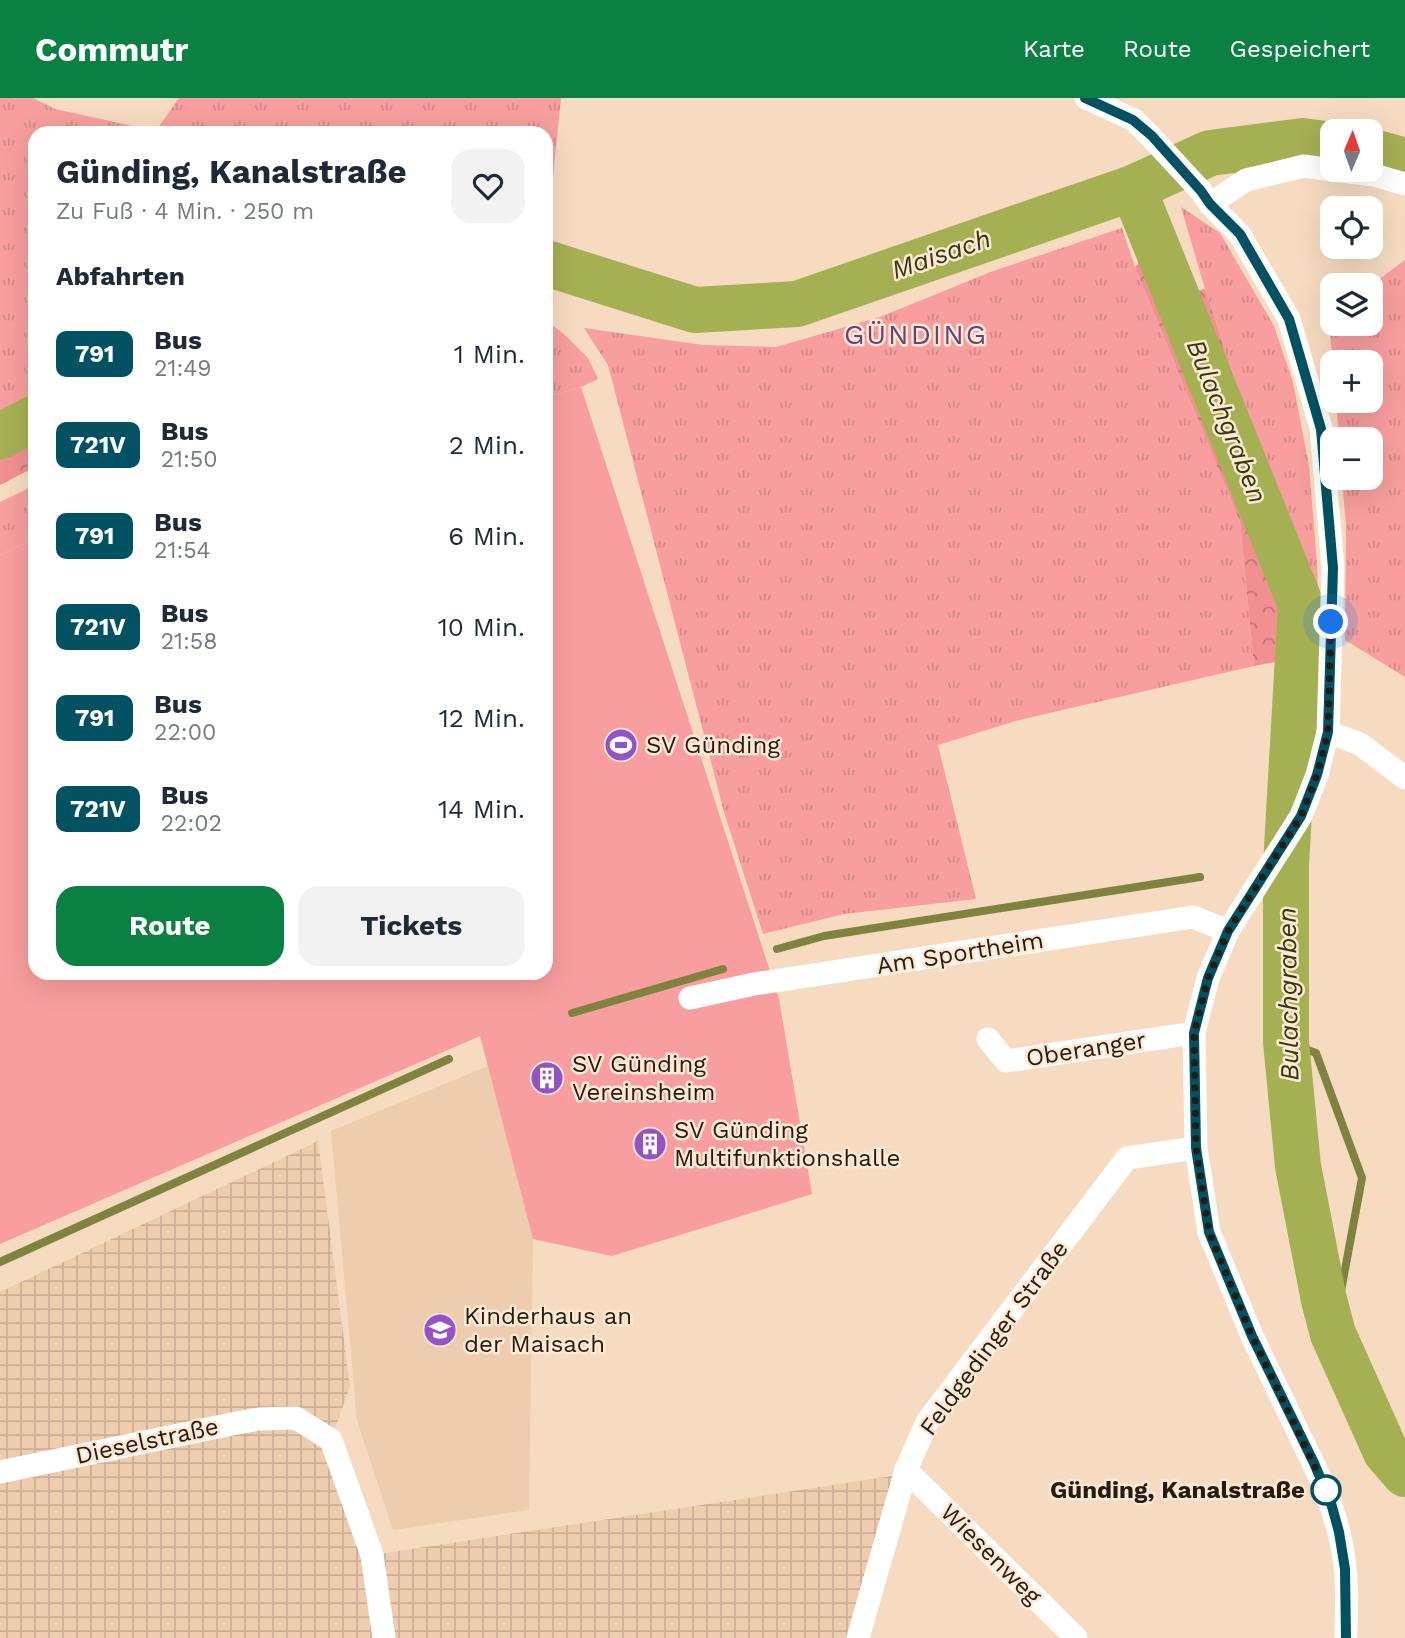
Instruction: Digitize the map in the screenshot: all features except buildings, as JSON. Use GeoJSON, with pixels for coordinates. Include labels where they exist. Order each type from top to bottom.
{"type":"FeatureCollection","features":[{"type":"Feature","properties":{"kind":"street"},"geometry":{"type":"LineString","coordinates":[[1086,98],[1133,120],[1152,136],[1240,234],[1289,319],[1321,429],[1333,568],[1328,732],[1317,775],[1301,816],[1228,931],[1208,978],[1194,1033],[1196,1148],[1209,1232],[1252,1336],[1331,1503],[1345,1569],[1346,1638]]}},
{"type":"Feature","properties":{"kind":"street"},"geometry":{"type":"LineString","coordinates":[[1206,197],[1246,180],[1304,166],[1320,168]]}},
{"type":"Feature","properties":{"kind":"street"},"geometry":{"type":"LineString","coordinates":[[1383,177],[1405,184]]}},
{"type":"Feature","properties":{"kind":"street"},"geometry":{"type":"LineString","coordinates":[[1328,732],[1360,744],[1405,778]]}},
{"type":"Feature","properties":{"kind":"street","name":"Am Sportheim"},"geometry":{"type":"LineString","coordinates":[[690,998],[754,984],[1193,917],[1228,931]]}},
{"type":"Feature","properties":{"kind":"street","name":"Oberanger"},"geometry":{"type":"LineString","coordinates":[[988,1039],[1006,1061],[1194,1033]]}},
{"type":"Feature","properties":{"kind":"street","name":"Feldgedinger Straße"},"geometry":{"type":"LineString","coordinates":[[858,1638],[906,1470],[927,1422],[1127,1158],[1196,1148]]}},
{"type":"Feature","properties":{"kind":"street","name":"Dieselstraße"},"geometry":{"type":"LineString","coordinates":[[0,1472],[232,1423],[296,1418],[331,1440],[372,1555],[384,1638]]}},
{"type":"Feature","properties":{"kind":"street","name":"Wiesenweg"},"geometry":{"type":"LineString","coordinates":[[906,1470],[1076,1638]]}},
{"type":"Feature","properties":{"kind":"shaded area","name":"Kinderhaus an der Maisach"},"geometry":{"type":"Polygon","coordinates":[[[488,1066],[533,1239],[529,1510],[393,1530],[357,1421],[331,1131],[488,1066]]]}},
{"type":"Feature","properties":{"kind":"shaded area"},"geometry":{"type":"Polygon","coordinates":[[[318,1141],[350,1386],[331,1440],[372,1555],[905,1474],[852,1638],[0,1638],[0,1292],[318,1141]]]}},
{"type":"Feature","properties":{"kind":"green space"},"geometry":{"type":"Polygon","coordinates":[[[0,98],[33,98],[55,109],[133,126],[28,126],[28,405],[0,420],[0,98]]]}},
{"type":"Feature","properties":{"kind":"green space"},"geometry":{"type":"Polygon","coordinates":[[[179,98],[561,98],[553,176],[553,126],[159,126],[179,98]]]}},
{"type":"Feature","properties":{"kind":"green space"},"geometry":{"type":"Polygon","coordinates":[[[1181,207],[1220,233],[1274,326],[1293,382],[1309,466],[1317,563],[1320,651],[1306,656],[1306,584],[1262,462],[1181,207]]]}},
{"type":"Feature","properties":{"kind":"green space"},"geometry":{"type":"Polygon","coordinates":[[[1122,228],[1135,267],[1240,522],[1254,666],[1019,720],[938,745],[976,899],[844,914],[763,934],[724,812],[608,365],[584,328],[703,345],[776,347],[880,317],[993,271],[1122,228]]]}},
{"type":"Feature","properties":{"kind":"green space"},"geometry":{"type":"Polygon","coordinates":[[[1149,252],[1189,293],[1205,289],[1262,462],[1306,584],[1306,656],[1254,666],[1240,522],[1135,267],[1149,252]]]}},
{"type":"Feature","properties":{"kind":"green space"},"geometry":{"type":"Polygon","coordinates":[[[1405,260],[1405,677],[1345,640],[1346,526],[1343,490],[1383,490],[1383,427],[1338,427],[1337,413],[1383,413],[1383,350],[1332,350],[1330,336],[1383,336],[1383,276],[1405,260]]]}},
{"type":"Feature","properties":{"kind":"green space"},"geometry":{"type":"Polygon","coordinates":[[[553,326],[588,358],[598,379],[553,395],[553,326]]]}},
{"type":"Feature","properties":{"kind":"green space","name":"SV Günding"},"geometry":{"type":"Polygon","coordinates":[[[581,387],[779,999],[812,1194],[612,1256],[533,1239],[480,1036],[0,1244],[0,555],[28,541],[28,980],[553,980],[553,395],[581,387]]]}},
{"type":"Feature","properties":{"kind":"green space"},"geometry":{"type":"Polygon","coordinates":[[[28,441],[28,471],[0,485],[0,456],[28,441]]]}},
{"type":"Feature","properties":{"kind":"green space"},"geometry":{"type":"Polygon","coordinates":[[[28,488],[28,541],[0,555],[0,502],[28,488]]]}},
{"type":"Feature","properties":{"kind":"waterway","name":"Maisach"},"geometry":{"type":"LineString","coordinates":[[553,265],[695,310],[797,304],[1133,188],[1210,153],[1303,141],[1320,143]]}},
{"type":"Feature","properties":{"kind":"waterway","name":"Maisach"},"geometry":{"type":"LineString","coordinates":[[1383,155],[1405,161]]}},
{"type":"Feature","properties":{"kind":"waterway","name":"Bulachgraben"},"geometry":{"type":"LineString","coordinates":[[1133,188],[1301,605],[1286,865],[1286,1042],[1298,1166],[1333,1334],[1386,1452],[1405,1474]]}},
{"type":"Feature","properties":{"kind":"waterway","name":"Maisach"},"geometry":{"type":"LineString","coordinates":[[0,436],[28,422]]}},
{"type":"Feature","properties":{"kind":"waterway"},"geometry":{"type":"LineString","coordinates":[[777,949],[824,936],[1200,877]]}},
{"type":"Feature","properties":{"kind":"waterway"},"geometry":{"type":"LineString","coordinates":[[572,1013],[723,969]]}},
{"type":"Feature","properties":{"kind":"waterway"},"geometry":{"type":"LineString","coordinates":[[1286,1042],[1316,1053],[1362,1178],[1333,1334]]}},
{"type":"Feature","properties":{"kind":"waterway"},"geometry":{"type":"LineString","coordinates":[[0,1262],[449,1059]]}},
{"type":"Feature","properties":{"kind":"bus line","name":"791"},"geometry":{"type":"LineString","coordinates":[[1085,98],[1133,120],[1152,136],[1210,204],[1240,234],[1289,319],[1321,429],[1333,568],[1328,732],[1317,775],[1301,816],[1228,931],[1208,978],[1194,1033],[1196,1148],[1209,1232],[1252,1336],[1331,1503],[1345,1569],[1346,1638]]}},
{"type":"Feature","properties":{"kind":"place","name":"SV Günding"},"geometry":{"type":"Point","coordinates":[621,745]}},
{"type":"Feature","properties":{"kind":"place","name":"SV Günding Vereinsheim"},"geometry":{"type":"Point","coordinates":[547,1078]}},
{"type":"Feature","properties":{"kind":"place","name":"SV Günding Multifunktionshalle"},"geometry":{"type":"Point","coordinates":[650,1144]}},
{"type":"Feature","properties":{"kind":"place","name":"Kinderhaus an der Maisach"},"geometry":{"type":"Point","coordinates":[440,1330]}},
{"type":"Feature","properties":{"kind":"place","name":"Günding, Kanalstraße"},"geometry":{"type":"Point","coordinates":[1326,1490]}},
{"type":"Feature","properties":{"kind":"district","name":"GÜNDING"},"geometry":{"type":"Point","coordinates":[916,334]}},
{"type":"Feature","properties":{"kind":"route"},"geometry":{"type":"LineString","coordinates":[[1326,1490],[1252,1336],[1209,1232],[1196,1148],[1194,1033],[1208,978],[1228,931],[1301,816],[1317,775],[1328,732],[1331,622]]}}]}
